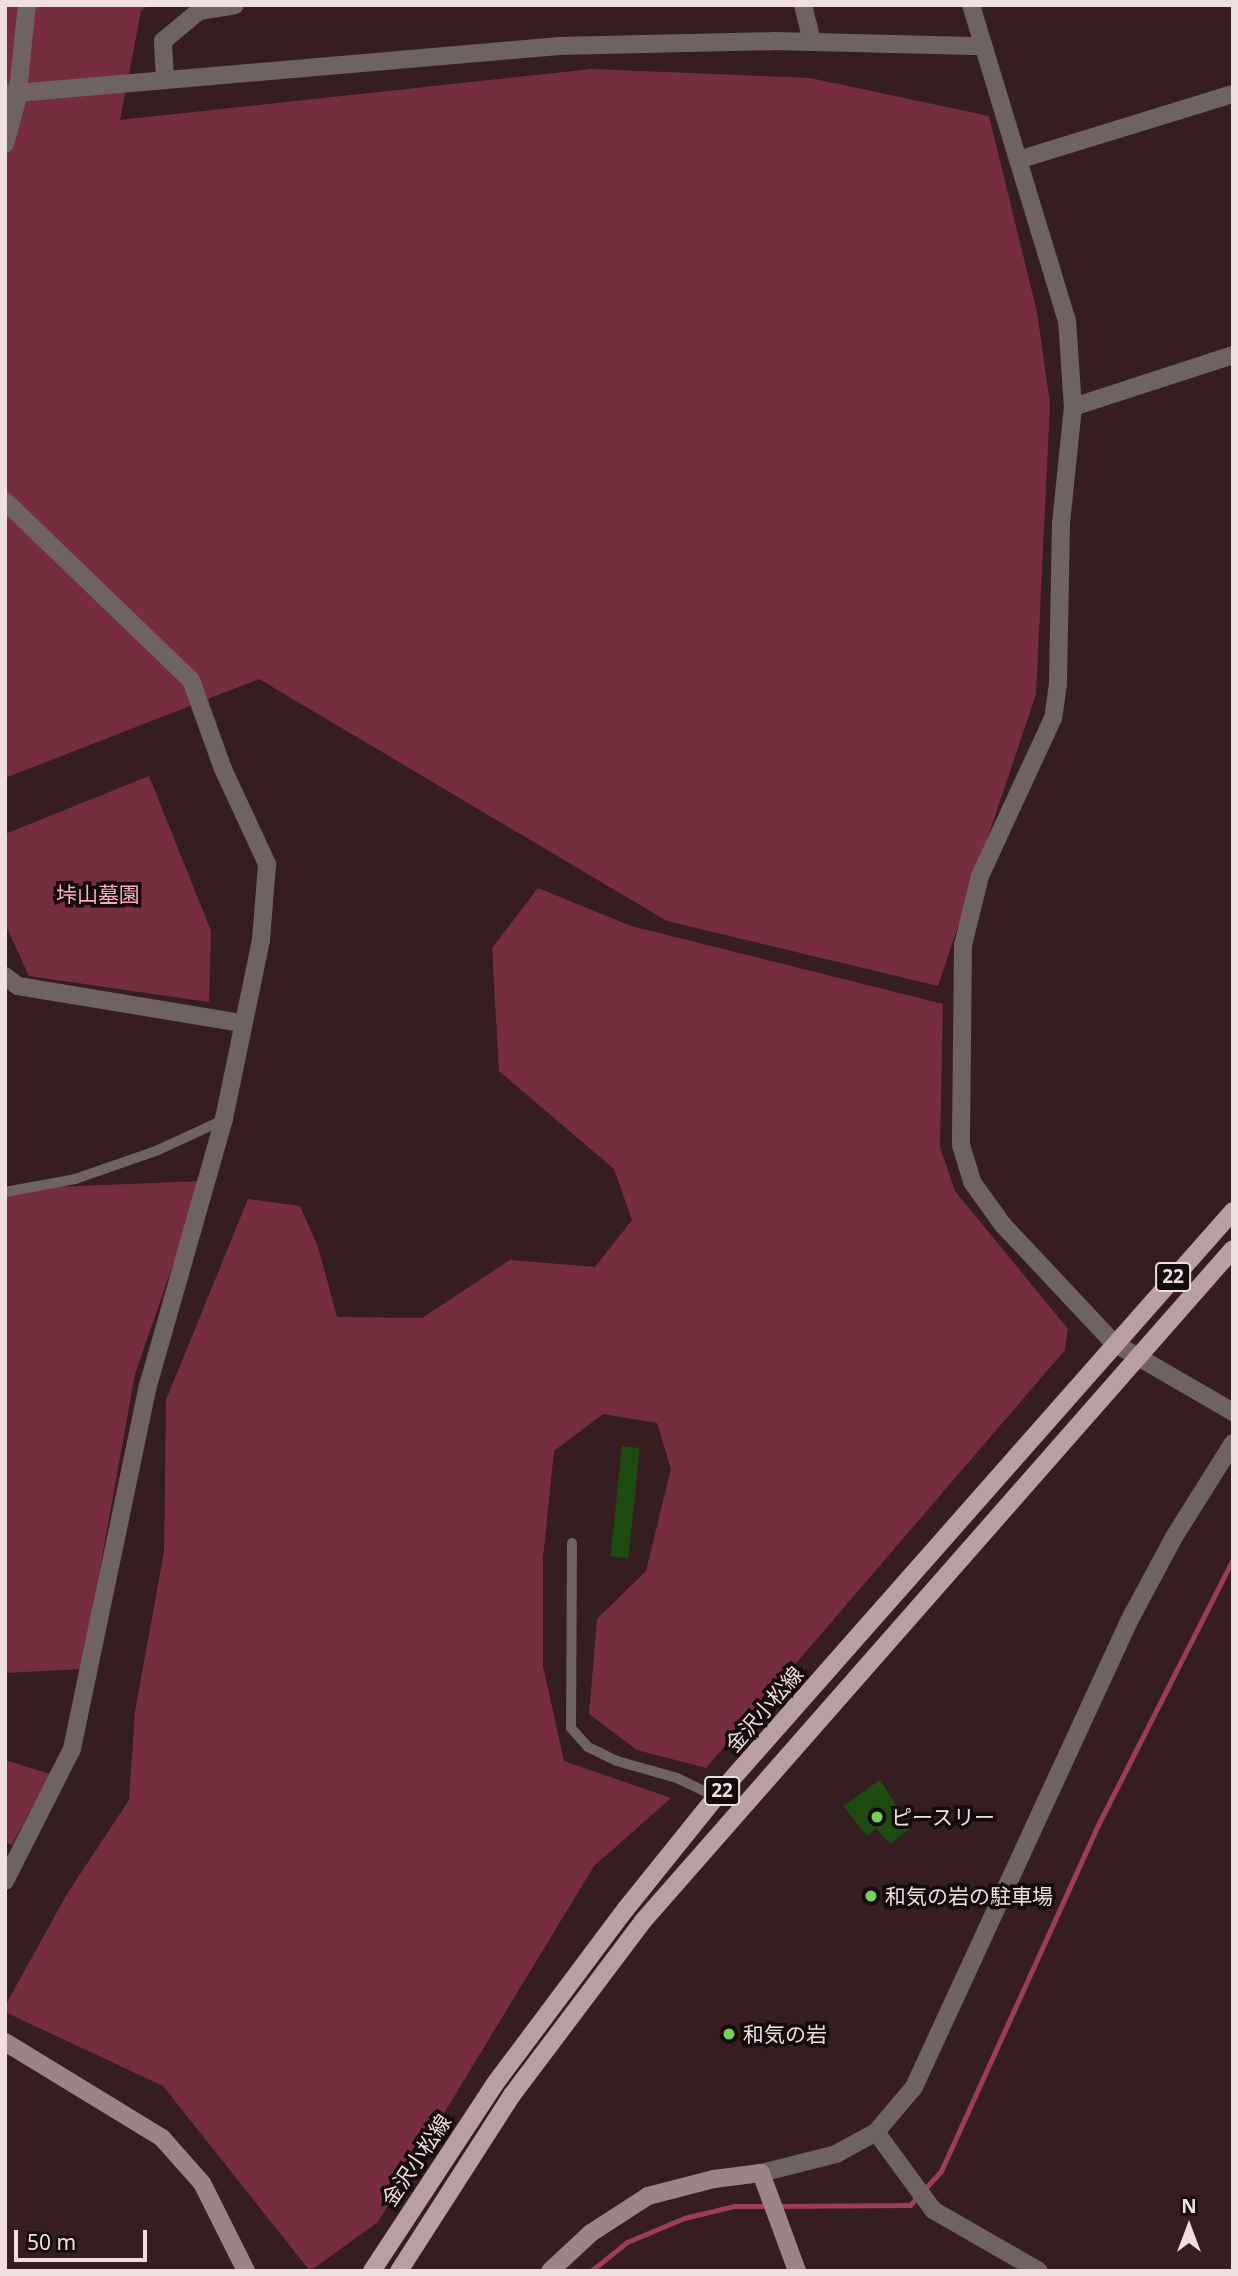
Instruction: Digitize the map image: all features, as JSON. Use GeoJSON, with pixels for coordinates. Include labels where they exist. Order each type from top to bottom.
{"type":"FeatureCollection","features":[{"type":"Feature","properties":{"kind":"main road","name":"金沢小松線"},"geometry":{"type":"LineString","coordinates":[[372,2271],[494,2085],[716,1797],[1233,1211]]}},
{"type":"Feature","properties":{"kind":"main road","name":"金沢小松線"},"geometry":{"type":"LineString","coordinates":[[399,2271],[512,2095],[643,1921],[1233,1249]]}},
{"type":"Feature","properties":{"kind":"main road"},"geometry":{"type":"LineString","coordinates":[[5,2042],[162,2138],[202,2183],[246,2271]]}},
{"type":"Feature","properties":{"kind":"main road"},"geometry":{"type":"LineString","coordinates":[[550,2271],[591,2233],[648,2196],[714,2179],[763,2180],[797,2271]]}},
{"type":"Feature","properties":{"kind":"street"},"geometry":{"type":"LineString","coordinates":[[5,144],[27,5]]}},
{"type":"Feature","properties":{"kind":"street"},"geometry":{"type":"LineString","coordinates":[[165,80],[163,41],[200,11],[235,5]]}},
{"type":"Feature","properties":{"kind":"street"},"geometry":{"type":"LineString","coordinates":[[803,5],[811,42]]}},
{"type":"Feature","properties":{"kind":"street"},"geometry":{"type":"LineString","coordinates":[[971,5],[1067,320],[1073,407],[1061,524],[1053,718],[980,876],[963,945],[961,1145],[972,1182],[1003,1225],[1114,1343],[1137,1359],[1233,1412]]}},
{"type":"Feature","properties":{"kind":"street"},"geometry":{"type":"LineString","coordinates":[[11,94],[547,47],[811,42],[983,46]]}},
{"type":"Feature","properties":{"kind":"street"},"geometry":{"type":"LineString","coordinates":[[1018,160],[1233,94]]}},
{"type":"Feature","properties":{"kind":"street"},"geometry":{"type":"LineString","coordinates":[[1073,407],[1233,355]]}},
{"type":"Feature","properties":{"kind":"street"},"geometry":{"type":"LineString","coordinates":[[5,501],[191,680],[223,769],[267,864],[261,940],[224,1119],[148,1385],[72,1749],[5,1881]]}},
{"type":"Feature","properties":{"kind":"street"},"geometry":{"type":"LineString","coordinates":[[5,976],[18,986],[242,1023]]}},
{"type":"Feature","properties":{"kind":"street"},"geometry":{"type":"LineString","coordinates":[[763,2180],[836,2154],[876,2132],[898,2109],[928,2064],[1129,1621],[1233,1443]]}},
{"type":"Feature","properties":{"kind":"street"},"geometry":{"type":"LineString","coordinates":[[876,2132],[933,2210],[1040,2271]]}},
{"type":"Feature","properties":{"kind":"lane"},"geometry":{"type":"LineString","coordinates":[[5,1192],[75,1179],[156,1151],[224,1119]]}},
{"type":"Feature","properties":{"kind":"lane"},"geometry":{"type":"LineString","coordinates":[[572,1543],[571,1728],[588,1747],[617,1761],[677,1778],[716,1797]]}},
{"type":"Feature","properties":{"kind":"green space"},"geometry":{"type":"Polygon","coordinates":[[[5,5],[148,5],[141,11],[120,120],[592,69],[810,78],[989,116],[1037,312],[1050,404],[1036,694],[938,986],[667,921],[259,679],[5,778],[5,5]]]}},
{"type":"Feature","properties":{"kind":"green space","name":"垰山墓園"},"geometry":{"type":"Polygon","coordinates":[[[149,776],[211,931],[209,1002],[29,976],[5,924],[5,834],[149,776]]]}},
{"type":"Feature","properties":{"kind":"green space"},"geometry":{"type":"Polygon","coordinates":[[[538,888],[631,926],[943,1004],[940,1147],[955,1191],[1068,1329],[1065,1350],[706,1768],[637,1750],[589,1714],[597,1619],[646,1571],[671,1469],[657,1423],[603,1414],[554,1451],[543,1558],[543,1666],[564,1761],[671,1798],[594,1866],[378,2222],[310,2271],[163,2086],[5,2012],[5,2006],[67,1894],[129,1800],[135,1711],[164,1552],[166,1400],[248,1199],[300,1206],[318,1247],[337,1317],[422,1318],[510,1260],[595,1267],[632,1220],[614,1169],[499,1071],[492,948],[538,888]]]}},
{"type":"Feature","properties":{"kind":"green space"},"geometry":{"type":"Polygon","coordinates":[[[202,1181],[135,1374],[82,1669],[5,1673],[5,1189],[202,1181]]]}},
{"type":"Feature","properties":{"kind":"green space"},"geometry":{"type":"Polygon","coordinates":[[[5,1760],[50,1774],[12,1845],[5,1842],[5,1760]]]}},
{"type":"Feature","properties":{"kind":"building"},"geometry":{"type":"Polygon","coordinates":[[[622,1446],[640,1448],[628,1558],[610,1556],[622,1446]]]}},
{"type":"Feature","properties":{"kind":"building","name":"ピースリー"},"geometry":{"type":"Polygon","coordinates":[[[880,1780],[911,1828],[890,1844],[876,1829],[867,1836],[843,1806],[880,1780]]]}},
{"type":"Feature","properties":{"kind":"waterway"},"geometry":{"type":"LineString","coordinates":[[777,2206],[910,2205],[941,2171],[1099,1823],[1233,1559]]}},
{"type":"Feature","properties":{"kind":"waterway"},"geometry":{"type":"LineString","coordinates":[[591,2271],[627,2242],[684,2218],[734,2206],[768,2206]]}},
{"type":"Feature","properties":{"kind":"place","name":"ピースリー"},"geometry":{"type":"Point","coordinates":[877,1817]}},
{"type":"Feature","properties":{"kind":"place","name":"和気の岩の駐車場"},"geometry":{"type":"Point","coordinates":[871,1896]}},
{"type":"Feature","properties":{"kind":"place","name":"和気の岩"},"geometry":{"type":"Point","coordinates":[729,2034]}}]}
